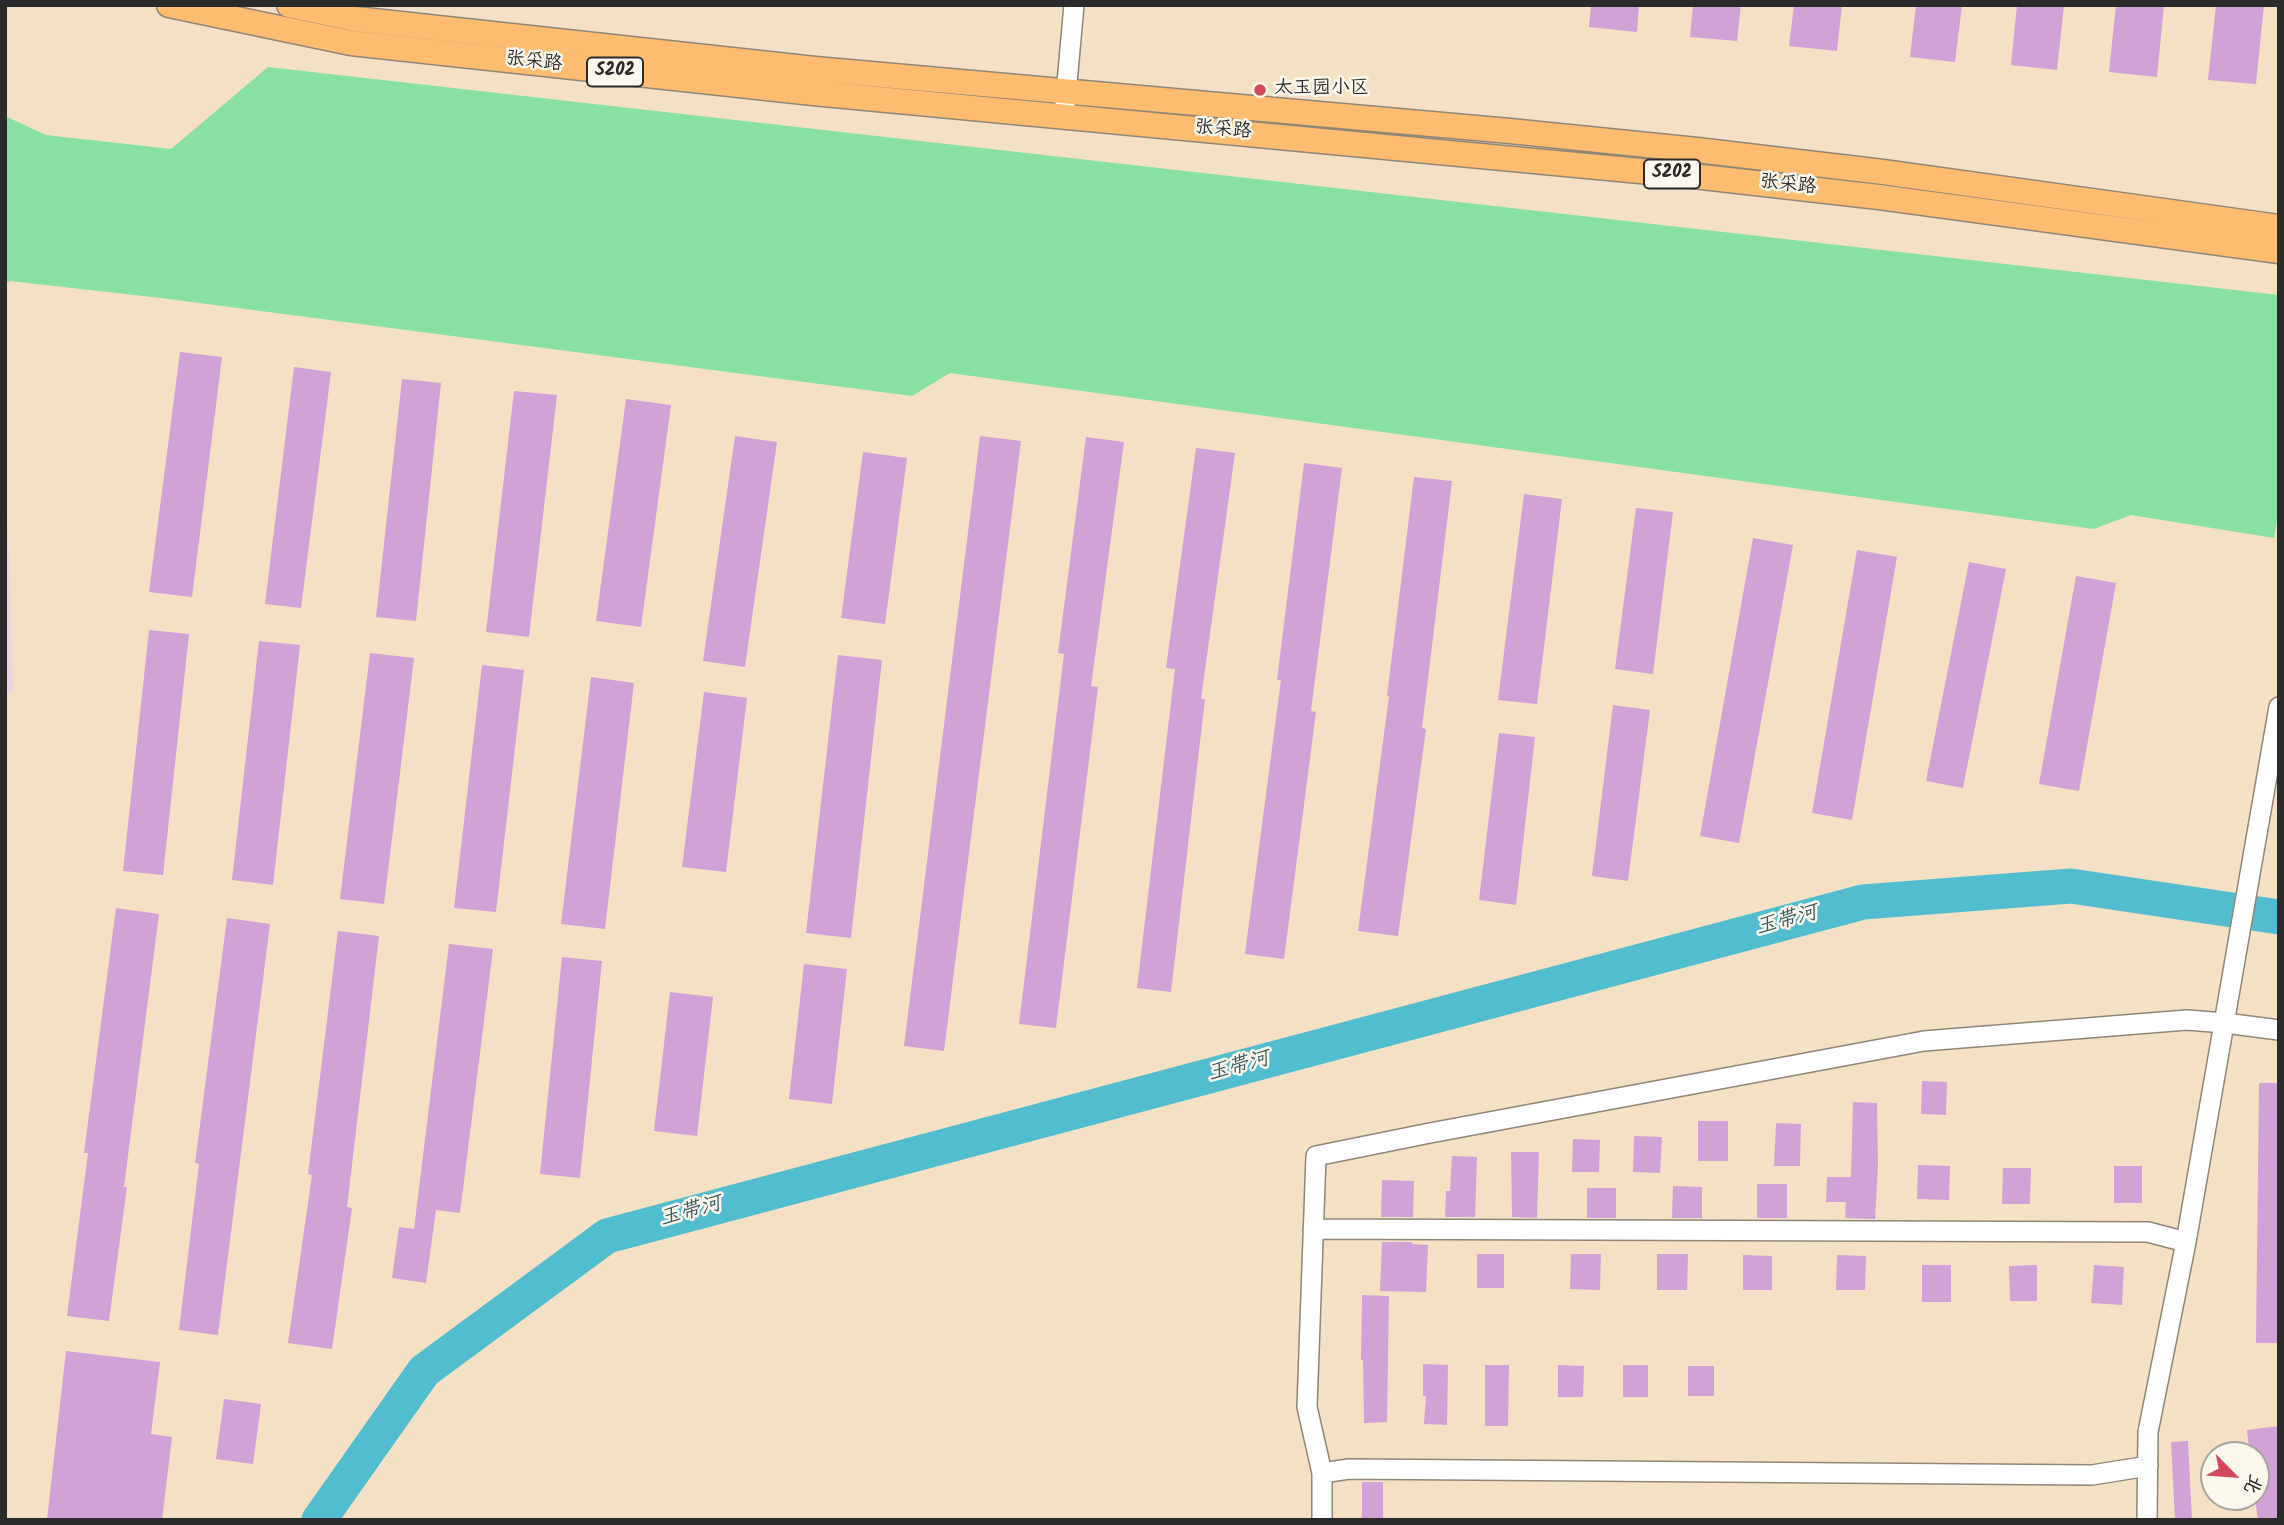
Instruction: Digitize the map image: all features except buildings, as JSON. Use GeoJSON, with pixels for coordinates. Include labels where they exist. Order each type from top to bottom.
{"type":"FeatureCollection","features":[{"type":"Feature","properties":{"kind":"main road","name":"张采路"},"geometry":{"type":"LineString","coordinates":[[169,5],[351,43],[813,93],[1065,104],[1510,131],[1883,172],[2279,227]]}},
{"type":"Feature","properties":{"kind":"main road","name":"张采路"},"geometry":{"type":"LineString","coordinates":[[289,5],[355,19],[815,69],[1065,104],[1879,197],[2279,251]]}},
{"type":"Feature","properties":{"kind":"street"},"geometry":{"type":"LineString","coordinates":[[1065,104],[1074,5]]}},
{"type":"Feature","properties":{"kind":"street"},"geometry":{"type":"LineString","coordinates":[[2147,1520],[2148,1432],[2186,1242],[2279,707]]}},
{"type":"Feature","properties":{"kind":"street"},"geometry":{"type":"LineString","coordinates":[[1322,1520],[1322,1473],[1307,1407],[1316,1156],[1924,1041],[2187,1020],[2279,1030]]}},
{"type":"Feature","properties":{"kind":"street"},"geometry":{"type":"LineString","coordinates":[[1313,1229],[2148,1232],[2186,1242]]}},
{"type":"Feature","properties":{"kind":"street"},"geometry":{"type":"LineString","coordinates":[[1322,1473],[1349,1469],[2092,1475],[2148,1466]]}},
{"type":"Feature","properties":{"kind":"shaded area"},"geometry":{"type":"Polygon","coordinates":[[[5,433],[13,692],[5,692],[5,433]]]}},
{"type":"Feature","properties":{"kind":"green space"},"geometry":{"type":"Polygon","coordinates":[[[268,67],[2279,295],[2279,510],[2274,538],[2131,515],[2094,529],[950,373],[912,396],[161,298],[10,281],[5,284],[5,116],[46,135],[171,149],[268,67]]]}},
{"type":"Feature","properties":{"kind":"waterway","name":"玉带河"},"geometry":{"type":"LineString","coordinates":[[319,1520],[424,1371],[607,1236],[1863,902],[2071,886],[2279,917]]}},
{"type":"Feature","properties":{"kind":"place","name":"太玉园小区"},"geometry":{"type":"Point","coordinates":[1260,90]}}]}
